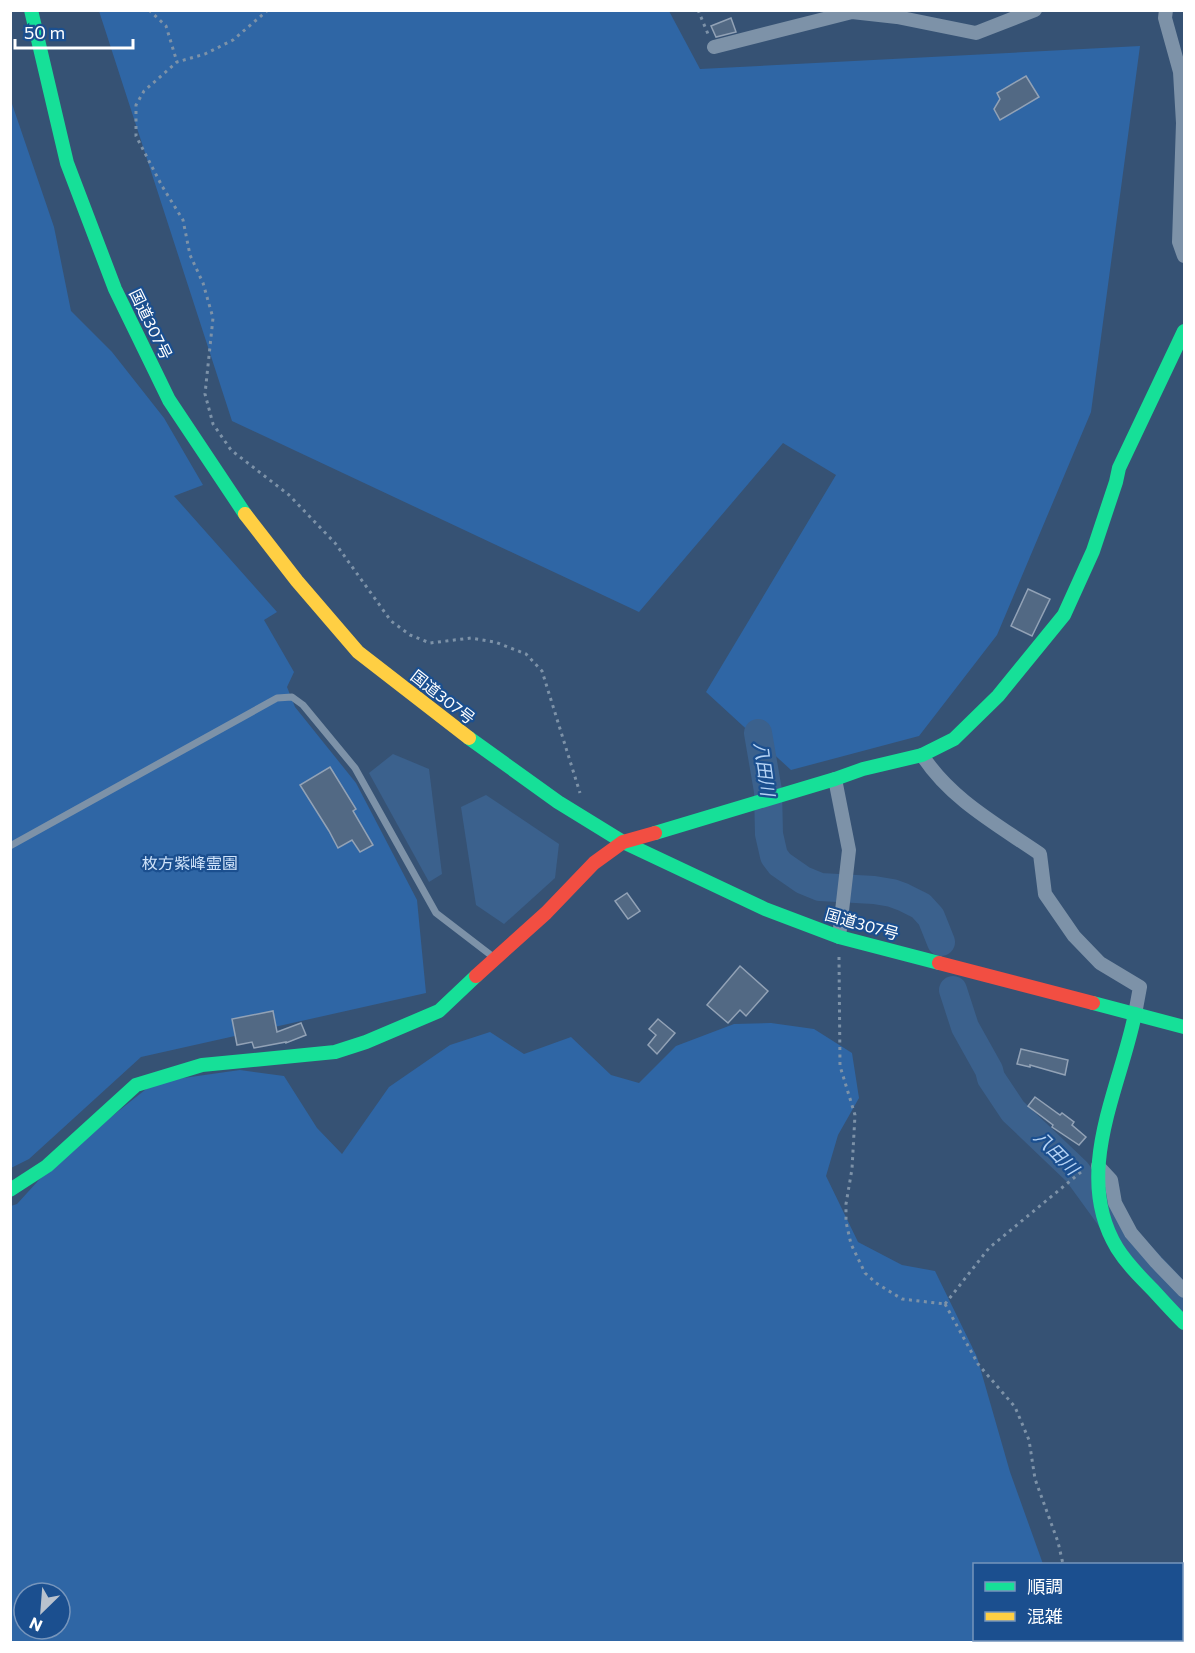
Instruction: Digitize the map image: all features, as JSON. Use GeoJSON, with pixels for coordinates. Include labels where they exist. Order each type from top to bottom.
{"type":"FeatureCollection","features":[{"type":"Feature","properties":{"kind":"main road","name":"国道307号"},"geometry":{"type":"LineString","coordinates":[[31,10],[67,163],[115,289],[169,400],[235,500],[297,581],[358,652],[446,721],[558,802],[623,842],[765,909],[839,937],[1185,1027]]}},
{"type":"Feature","properties":{"kind":"main road"},"geometry":{"type":"LineString","coordinates":[[10,1190],[47,1166],[136,1085],[202,1065],[335,1052],[366,1042],[439,1011],[494,957],[546,913],[594,863],[623,842],[863,769],[922,755],[954,739],[998,696],[1064,615],[1093,551],[1119,468],[1185,331]]}},
{"type":"Feature","properties":{"kind":"main road"},"geometry":{"type":"LineString","coordinates":[[1135,1014],[1131,1038],[1103,1132],[1098,1166],[1098,1192],[1104,1221],[1116,1247],[1133,1269],[1185,1323]]}},
{"type":"Feature","properties":{"kind":"street"},"geometry":{"type":"LineString","coordinates":[[714,47],[852,12],[897,17],[976,33],[1035,10]]}},
{"type":"Feature","properties":{"kind":"street"},"geometry":{"type":"LineString","coordinates":[[1166,10],[1165,18],[1180,72],[1183,123],[1179,242],[1185,256]]}},
{"type":"Feature","properties":{"kind":"street"},"geometry":{"type":"LineString","coordinates":[[922,755],[932,770],[960,799],[1040,854],[1045,894],[1074,936],[1100,963],[1140,987],[1135,1014]]}},
{"type":"Feature","properties":{"kind":"street"},"geometry":{"type":"LineString","coordinates":[[835,779],[849,850],[839,937]]}},
{"type":"Feature","properties":{"kind":"street"},"geometry":{"type":"LineString","coordinates":[[1098,1166],[1111,1180],[1115,1203],[1131,1233],[1155,1263],[1185,1291]]}},
{"type":"Feature","properties":{"kind":"lane"},"geometry":{"type":"LineString","coordinates":[[10,846],[277,698],[291,697],[303,705],[355,768],[436,913],[494,957]]}},
{"type":"Feature","properties":{"kind":"path"},"geometry":{"type":"LineString","coordinates":[[149,10],[166,26],[177,62]]}},
{"type":"Feature","properties":{"kind":"path"},"geometry":{"type":"LineString","coordinates":[[268,10],[233,40],[205,54],[177,62],[144,91],[136,105],[136,136],[183,220],[190,255],[203,283],[213,318],[206,394],[213,424],[231,450],[289,495],[335,543],[391,621],[410,635],[430,643],[471,638],[495,642],[526,654],[542,671],[588,820]]}},
{"type":"Feature","properties":{"kind":"path"},"geometry":{"type":"LineString","coordinates":[[698,10],[714,47]]}},
{"type":"Feature","properties":{"kind":"path"},"geometry":{"type":"LineString","coordinates":[[839,937],[840,1066],[855,1115],[852,1169],[846,1204],[846,1222],[851,1244],[865,1273],[876,1283],[902,1299],[945,1304]]}},
{"type":"Feature","properties":{"kind":"path"},"geometry":{"type":"LineString","coordinates":[[945,1304],[989,1248],[1083,1171],[1098,1166]]}},
{"type":"Feature","properties":{"kind":"path"},"geometry":{"type":"LineString","coordinates":[[945,1304],[978,1364],[1015,1407],[1029,1440],[1035,1479],[1058,1542],[1063,1563]]}},
{"type":"Feature","properties":{"kind":"green space"},"geometry":{"type":"Polygon","coordinates":[[[99,11],[669,11],[700,69],[1140,46],[1091,412],[997,635],[919,736],[791,770],[706,692],[836,475],[783,443],[639,612],[232,421],[99,11]]]}},
{"type":"Feature","properties":{"kind":"green space","name":"枚方紫峰霊園"},"geometry":{"type":"Polygon","coordinates":[[[10,98],[54,227],[71,311],[112,352],[164,418],[203,485],[174,496],[277,612],[264,620],[294,672],[287,687],[295,707],[356,783],[417,900],[426,993],[141,1057],[29,1159],[11,1168],[10,98]]]}},
{"type":"Feature","properties":{"kind":"green space"},"geometry":{"type":"Polygon","coordinates":[[[771,1023],[814,1029],[852,1053],[859,1098],[838,1135],[826,1176],[858,1242],[902,1265],[935,1271],[977,1357],[1010,1472],[1043,1563],[973,1563],[973,1641],[1053,1642],[11,1642],[11,1206],[17,1204],[58,1159],[155,1082],[240,1070],[284,1076],[317,1128],[342,1154],[389,1087],[450,1045],[490,1032],[524,1054],[571,1037],[611,1075],[639,1083],[676,1046],[734,1024],[771,1023]]]}},
{"type":"Feature","properties":{"kind":"shaded area"},"geometry":{"type":"Polygon","coordinates":[[[393,754],[429,769],[442,874],[429,882],[369,773],[393,754]]]}},
{"type":"Feature","properties":{"kind":"shaded area"},"geometry":{"type":"Polygon","coordinates":[[[486,795],[559,844],[555,878],[504,924],[476,905],[461,807],[486,795]]]}},
{"type":"Feature","properties":{"kind":"building"},"geometry":{"type":"Polygon","coordinates":[[[731,18],[736,32],[716,37],[711,26],[731,18]]]}},
{"type":"Feature","properties":{"kind":"building"},"geometry":{"type":"Polygon","coordinates":[[[1026,76],[1039,97],[1000,120],[994,109],[1000,99],[997,93],[1026,76]]]}},
{"type":"Feature","properties":{"kind":"building"},"geometry":{"type":"Polygon","coordinates":[[[1028,589],[1050,599],[1032,636],[1011,626],[1028,589]]]}},
{"type":"Feature","properties":{"kind":"building"},"geometry":{"type":"Polygon","coordinates":[[[330,767],[356,809],[353,811],[373,845],[360,852],[352,840],[338,848],[300,785],[330,767]]]}},
{"type":"Feature","properties":{"kind":"building"},"geometry":{"type":"Polygon","coordinates":[[[627,893],[640,911],[628,919],[615,901],[627,893]]]}},
{"type":"Feature","properties":{"kind":"building"},"geometry":{"type":"Polygon","coordinates":[[[740,966],[768,991],[746,1016],[740,1010],[728,1023],[707,1005],[740,966]]]}},
{"type":"Feature","properties":{"kind":"building"},"geometry":{"type":"Polygon","coordinates":[[[273,1011],[277,1032],[301,1023],[306,1035],[286,1043],[254,1048],[252,1042],[237,1045],[232,1019],[273,1011]]]}},
{"type":"Feature","properties":{"kind":"building"},"geometry":{"type":"Polygon","coordinates":[[[658,1019],[675,1033],[657,1054],[648,1045],[656,1035],[649,1029],[658,1019]]]}},
{"type":"Feature","properties":{"kind":"building"},"geometry":{"type":"Polygon","coordinates":[[[1021,1049],[1068,1060],[1065,1075],[1030,1065],[1030,1067],[1017,1064],[1021,1049]]]}},
{"type":"Feature","properties":{"kind":"building"},"geometry":{"type":"Polygon","coordinates":[[[1035,1097],[1074,1122],[1072,1125],[1086,1137],[1079,1145],[1052,1127],[1053,1125],[1028,1106],[1035,1097]]]}},
{"type":"Feature","properties":{"kind":"waterway","name":"八田川"},"geometry":{"type":"LineString","coordinates":[[758,733],[768,791],[769,834],[774,856],[780,864],[803,880],[820,887],[874,890],[903,897],[921,906],[931,917],[941,942]]}},
{"type":"Feature","properties":{"kind":"waterway","name":"八田川"},"geometry":{"type":"LineString","coordinates":[[953,990],[965,1027],[989,1070],[991,1078],[1013,1111],[1077,1172],[1127,1241],[1184,1301]]}},
{"type":"Feature","properties":{"kind":"traffic: fast"},"geometry":{"type":"LineString","coordinates":[[31,10],[67,163],[115,289],[169,400],[245,514]]}},
{"type":"Feature","properties":{"kind":"traffic: fast"},"geometry":{"type":"LineString","coordinates":[[655,833],[863,769],[922,755],[954,739],[998,696],[1064,615],[1093,551],[1119,468],[1184,331]]}},
{"type":"Feature","properties":{"kind":"traffic: fast"},"geometry":{"type":"LineString","coordinates":[[469,738],[558,802],[623,842],[765,909],[839,937],[939,963]]}},
{"type":"Feature","properties":{"kind":"traffic: fast"},"geometry":{"type":"LineString","coordinates":[[10,1190],[47,1166],[136,1085],[202,1065],[335,1052],[366,1042],[439,1011],[476,976]]}},
{"type":"Feature","properties":{"kind":"traffic: fast"},"geometry":{"type":"LineString","coordinates":[[1093,1003],[1184,1027]]}},
{"type":"Feature","properties":{"kind":"traffic: fast"},"geometry":{"type":"LineString","coordinates":[[1135,1014],[1104,1131],[1099,1161],[1099,1191],[1104,1220],[1117,1248],[1134,1270],[1184,1323]]}},
{"type":"Feature","properties":{"kind":"traffic: slow"},"geometry":{"type":"LineString","coordinates":[[245,514],[297,581],[358,652],[469,738]]}},
{"type":"Feature","properties":{"kind":"traffic: jam"},"geometry":{"type":"LineString","coordinates":[[476,976],[546,913],[594,863],[623,842],[655,833]]}},
{"type":"Feature","properties":{"kind":"traffic: jam"},"geometry":{"type":"LineString","coordinates":[[939,963],[1093,1003]]}}]}
